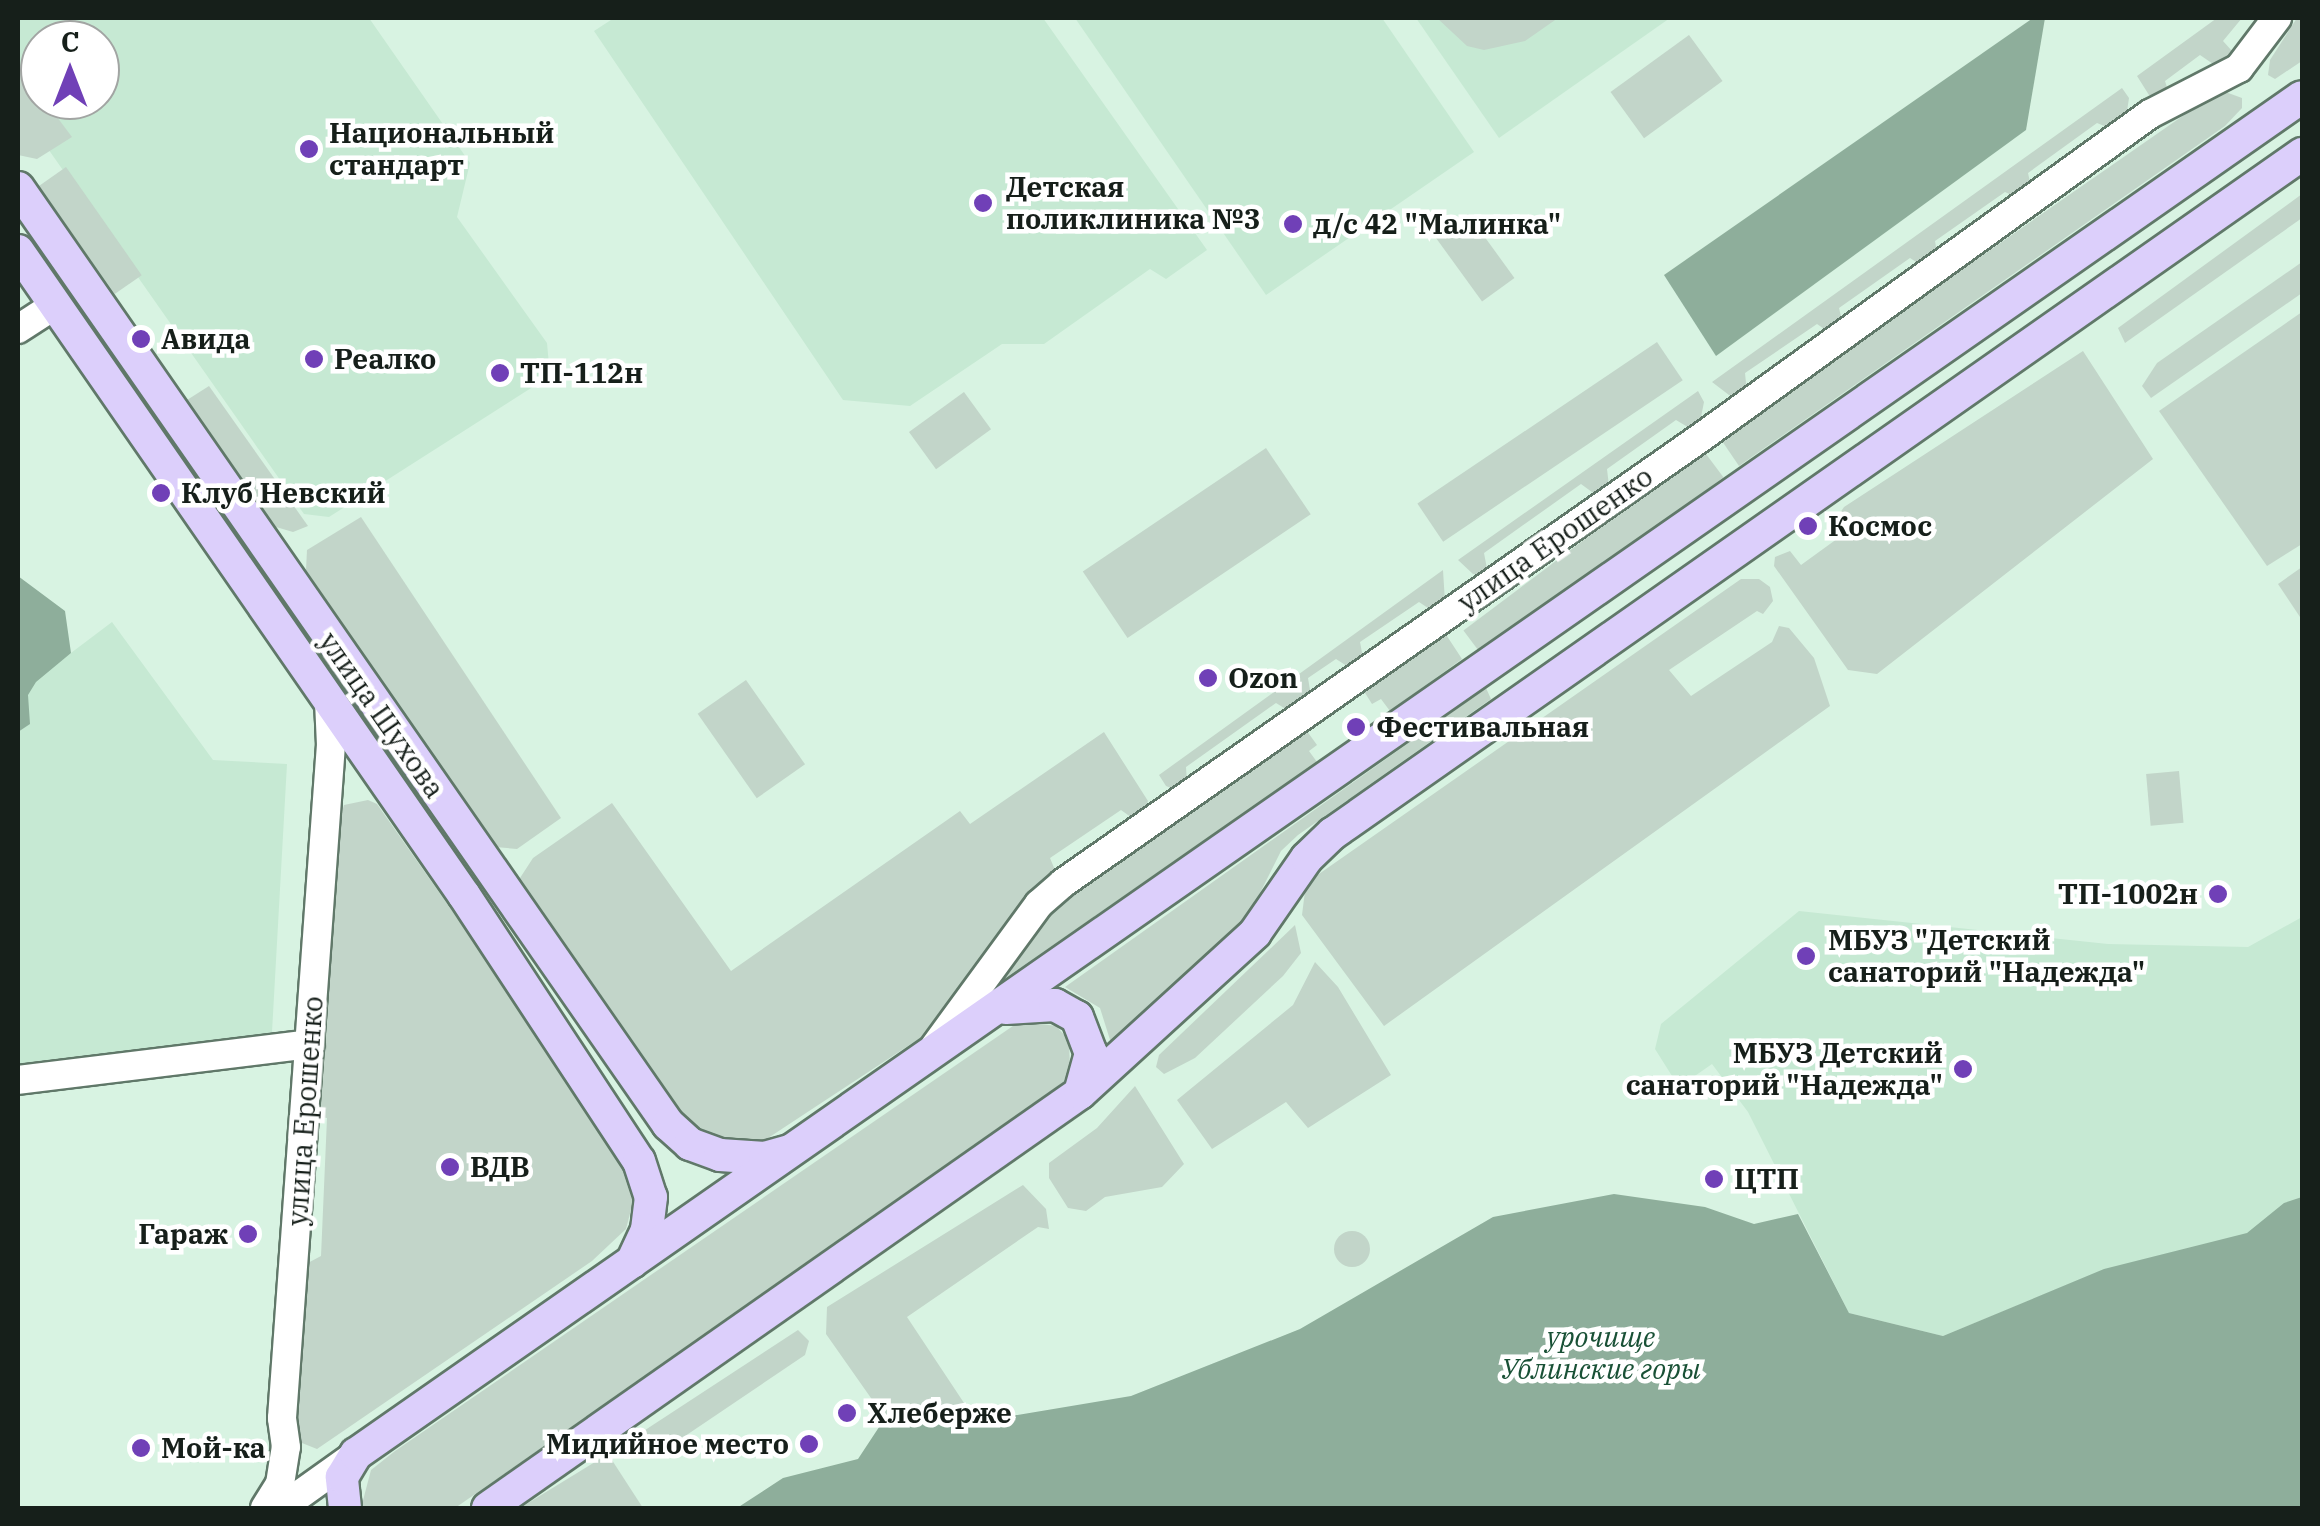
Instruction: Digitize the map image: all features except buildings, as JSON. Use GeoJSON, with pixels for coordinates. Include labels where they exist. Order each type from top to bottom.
{"type":"FeatureCollection","features":[{"type":"Feature","properties":{"kind":"main road","name":"улица Ерошенко"},"geometry":{"type":"LineString","coordinates":[[356,1454],[921,1066],[2302,97]]}},
{"type":"Feature","properties":{"kind":"main road"},"geometry":{"type":"LineString","coordinates":[[491,1507],[1080,1093],[1256,933],[1332,834],[2302,154]]}},
{"type":"Feature","properties":{"kind":"main road","name":"улица Шухова"},"geometry":{"type":"LineString","coordinates":[[18,188],[668,1124],[690,1144],[720,1155],[765,1158],[799,1149]]}},
{"type":"Feature","properties":{"kind":"main road","name":"улица Шухова"},"geometry":{"type":"LineString","coordinates":[[18,251],[639,1161],[651,1197],[647,1230],[632,1262]]}},
{"type":"Feature","properties":{"kind":"main road"},"geometry":{"type":"LineString","coordinates":[[55,305],[84,286]]}},
{"type":"Feature","properties":{"kind":"main road"},"geometry":{"type":"LineString","coordinates":[[1002,1008],[1032,1002],[1076,1017],[1091,1053],[1080,1093]]}},
{"type":"Feature","properties":{"kind":"main road"},"geometry":{"type":"LineString","coordinates":[[344,1508],[342,1476],[356,1454]]}},
{"type":"Feature","properties":{"kind":"street","name":"улица Ерошенко"},"geometry":{"type":"LineString","coordinates":[[921,1066],[983,976],[1063,882],[1703,436],[2150,114],[2239,68],[2277,18]]}},
{"type":"Feature","properties":{"kind":"street"},"geometry":{"type":"LineString","coordinates":[[18,329],[55,305]]}},
{"type":"Feature","properties":{"kind":"street","name":"улица Ерошенко"},"geometry":{"type":"LineString","coordinates":[[286,1447],[282,1418],[332,745],[329,702]]}},
{"type":"Feature","properties":{"kind":"street"},"geometry":{"type":"LineString","coordinates":[[18,1080],[310,1044]]}},
{"type":"Feature","properties":{"kind":"street"},"geometry":{"type":"LineString","coordinates":[[286,1447],[316,1462],[356,1454]]}},
{"type":"Feature","properties":{"kind":"street"},"geometry":{"type":"LineString","coordinates":[[286,1447],[312,1486],[334,1508]]}},
{"type":"Feature","properties":{"kind":"street"},"geometry":{"type":"LineString","coordinates":[[265,1508],[280,1484],[286,1447]]}},
{"type":"Feature","properties":{"kind":"street","name":"улица Ерошенко"},"geometry":{"type":"LineString","coordinates":[[281,1508],[356,1454]]}},
{"type":"Feature","properties":{"kind":"shaded area"},"geometry":{"type":"Polygon","coordinates":[[[18,18],[369,18],[470,163],[457,217],[547,343],[550,376],[329,517],[304,514],[28,120],[120,120],[120,20],[20,20],[20,109],[18,18]]]}},
{"type":"Feature","properties":{"kind":"shaded area"},"geometry":{"type":"Polygon","coordinates":[[[614,18],[1043,18],[1207,250],[1166,279],[1150,269],[1044,344],[1002,344],[910,406],[843,400],[594,31],[614,18]]]}},
{"type":"Feature","properties":{"kind":"shaded area","name":"д/с 42 \"Малинка\""},"geometry":{"type":"Polygon","coordinates":[[[1075,18],[1382,18],[1474,152],[1266,295],[1075,18]]]}},
{"type":"Feature","properties":{"kind":"shaded area"},"geometry":{"type":"Polygon","coordinates":[[[1416,18],[1670,18],[1499,138],[1416,18]]]}},
{"type":"Feature","properties":{"kind":"shaded area"},"geometry":{"type":"Polygon","coordinates":[[[1437,18],[1558,18],[1525,41],[1484,50],[1467,46],[1437,18]]]}},
{"type":"Feature","properties":{"kind":"shaded area"},"geometry":{"type":"Polygon","coordinates":[[[2217,18],[2242,18],[2223,41],[2232,51],[2216,66],[2200,55],[2165,81],[2170,97],[2149,95],[2137,76],[2217,18]]]}},
{"type":"Feature","properties":{"kind":"shaded area"},"geometry":{"type":"Polygon","coordinates":[[[2297,18],[2302,18],[2302,61],[2275,79],[2268,75],[2270,60],[2297,18]]]}},
{"type":"Feature","properties":{"kind":"shaded area"},"geometry":{"type":"Polygon","coordinates":[[[1689,35],[1723,81],[1644,138],[1611,92],[1689,35]]]}},
{"type":"Feature","properties":{"kind":"shaded area"},"geometry":{"type":"Polygon","coordinates":[[[18,65],[20,120],[59,120],[72,137],[37,159],[18,155],[18,65]]]}},
{"type":"Feature","properties":{"kind":"shaded area"},"geometry":{"type":"Polygon","coordinates":[[[2122,88],[2129,98],[2126,118],[2114,130],[2097,123],[2028,173],[2032,191],[2020,199],[2005,192],[1935,241],[1938,258],[1924,267],[1910,258],[1839,308],[1843,325],[1830,333],[1817,324],[1745,373],[1747,393],[1729,395],[1712,382],[2122,88]]]}},
{"type":"Feature","properties":{"kind":"shaded area"},"geometry":{"type":"Polygon","coordinates":[[[2220,90],[2242,98],[2242,108],[2225,126],[1739,466],[1720,438],[2220,90]]]}},
{"type":"Feature","properties":{"kind":"shaded area"},"geometry":{"type":"Polygon","coordinates":[[[66,167],[142,275],[115,294],[39,186],[66,167]]]}},
{"type":"Feature","properties":{"kind":"shaded area"},"geometry":{"type":"Polygon","coordinates":[[[2302,194],[2302,218],[2125,343],[2118,328],[2302,194]]]}},
{"type":"Feature","properties":{"kind":"shaded area"},"geometry":{"type":"Polygon","coordinates":[[[1468,214],[1514,278],[1482,301],[1436,238],[1468,214]]]}},
{"type":"Feature","properties":{"kind":"shaded area"},"geometry":{"type":"Polygon","coordinates":[[[2302,262],[2302,293],[2151,398],[2142,386],[2157,363],[2302,262]]]}},
{"type":"Feature","properties":{"kind":"shaded area"},"geometry":{"type":"Polygon","coordinates":[[[2302,312],[2302,544],[2267,566],[2159,411],[2302,312]]]}},
{"type":"Feature","properties":{"kind":"shaded area"},"geometry":{"type":"Polygon","coordinates":[[[1657,342],[1683,380],[1443,542],[1417,504],[1657,342]]]}},
{"type":"Feature","properties":{"kind":"shaded area"},"geometry":{"type":"Polygon","coordinates":[[[2083,351],[2153,459],[1877,674],[1848,670],[1774,566],[1775,557],[1790,551],[1801,565],[1841,536],[1834,522],[1844,507],[2083,351]]]}},
{"type":"Feature","properties":{"kind":"shaded area"},"geometry":{"type":"Polygon","coordinates":[[[209,386],[308,526],[293,532],[276,527],[187,400],[209,386]]]}},
{"type":"Feature","properties":{"kind":"shaded area"},"geometry":{"type":"Polygon","coordinates":[[[1698,391],[1704,402],[1700,422],[1691,429],[1676,420],[1607,469],[1609,486],[1596,495],[1581,484],[1484,553],[1488,574],[1473,574],[1458,560],[1698,391]]]}},
{"type":"Feature","properties":{"kind":"shaded area"},"geometry":{"type":"Polygon","coordinates":[[[964,392],[991,429],[936,469],[909,432],[964,392]]]}},
{"type":"Feature","properties":{"kind":"shaded area"},"geometry":{"type":"Polygon","coordinates":[[[1266,448],[1311,514],[1128,638],[1083,572],[1266,448]]]}},
{"type":"Feature","properties":{"kind":"shaded area"},"geometry":{"type":"Polygon","coordinates":[[[1703,450],[1723,477],[1484,658],[1463,631],[1703,450]]]}},
{"type":"Feature","properties":{"kind":"shaded area"},"geometry":{"type":"Polygon","coordinates":[[[361,517],[561,818],[517,849],[495,847],[306,570],[307,550],[361,517]]]}},
{"type":"Feature","properties":{"kind":"shaded area"},"geometry":{"type":"Polygon","coordinates":[[[2302,567],[2302,620],[2278,584],[2302,567]]]}},
{"type":"Feature","properties":{"kind":"shaded area"},"geometry":{"type":"Polygon","coordinates":[[[1443,570],[1445,602],[1431,610],[1419,602],[1360,642],[1363,658],[1350,668],[1336,659],[1308,678],[1311,696],[1289,711],[1276,703],[1186,767],[1187,783],[1176,790],[1166,786],[1159,775],[1443,570]]]}},
{"type":"Feature","properties":{"kind":"shaded area"},"geometry":{"type":"Polygon","coordinates":[[[1741,579],[1759,579],[1770,587],[1773,601],[1763,614],[1757,611],[1669,670],[1691,696],[1772,642],[1779,626],[1789,628],[1814,658],[1830,706],[1384,1026],[1302,915],[1306,883],[1741,579]]]}},
{"type":"Feature","properties":{"kind":"shaded area"},"geometry":{"type":"Polygon","coordinates":[[[112,622],[213,760],[287,764],[272,1032],[196,1053],[18,1074],[18,693],[112,622]]]}},
{"type":"Feature","properties":{"kind":"shaded area"},"geometry":{"type":"Polygon","coordinates":[[[1443,630],[1462,659],[1390,711],[1381,699],[1372,704],[1360,685],[1443,630]]]}},
{"type":"Feature","properties":{"kind":"shaded area"},"geometry":{"type":"Polygon","coordinates":[[[746,680],[805,764],[757,798],[698,714],[746,680]]]}},
{"type":"Feature","properties":{"kind":"shaded area"},"geometry":{"type":"Polygon","coordinates":[[[1486,688],[1491,699],[1281,851],[1245,923],[1111,1043],[1100,1008],[1065,987],[1486,688]]]}},
{"type":"Feature","properties":{"kind":"shaded area"},"geometry":{"type":"Polygon","coordinates":[[[1304,727],[1317,745],[1309,751],[1317,762],[981,995],[1057,900],[1304,727]]]}},
{"type":"Feature","properties":{"kind":"shaded area"},"geometry":{"type":"Polygon","coordinates":[[[1104,732],[1148,801],[1143,812],[1135,820],[1121,810],[1050,858],[1057,875],[1015,913],[920,1038],[762,1142],[722,1141],[688,1120],[520,878],[533,858],[612,803],[731,971],[960,811],[970,824],[1104,732]]]}},
{"type":"Feature","properties":{"kind":"shaded area"},"geometry":{"type":"Polygon","coordinates":[[[2179,771],[2184,823],[2151,826],[2146,774],[2179,771]]]}},
{"type":"Feature","properties":{"kind":"shaded area"},"geometry":{"type":"Polygon","coordinates":[[[368,800],[377,804],[604,1127],[627,1164],[634,1198],[626,1229],[592,1261],[317,1449],[302,1443],[294,1429],[304,1265],[321,1256],[327,1118],[315,1116],[339,823],[344,805],[368,800]]]}},
{"type":"Feature","properties":{"kind":"shaded area"},"geometry":{"type":"Polygon","coordinates":[[[1799,911],[2108,944],[2248,947],[2302,917],[2302,1254],[2104,1270],[1943,1336],[1849,1313],[1748,1112],[1712,1064],[1679,1087],[1655,1049],[1661,1024],[1799,911]]]}},
{"type":"Feature","properties":{"kind":"shaded area"},"geometry":{"type":"Polygon","coordinates":[[[1295,925],[1301,953],[1283,976],[1195,1058],[1164,1074],[1156,1067],[1159,1055],[1295,925]]]}},
{"type":"Feature","properties":{"kind":"shaded area"},"geometry":{"type":"Polygon","coordinates":[[[1315,962],[1338,987],[1391,1075],[1308,1128],[1286,1102],[1212,1149],[1177,1100],[1293,1005],[1315,962]]]}},
{"type":"Feature","properties":{"kind":"shaded area"},"geometry":{"type":"Polygon","coordinates":[[[1020,1021],[1056,1026],[1069,1040],[1070,1070],[1059,1090],[455,1508],[361,1508],[371,1470],[395,1451],[1020,1021]]]}},
{"type":"Feature","properties":{"kind":"shaded area"},"geometry":{"type":"Polygon","coordinates":[[[1135,1086],[1184,1164],[1162,1187],[1105,1197],[1086,1211],[1068,1208],[1049,1178],[1049,1163],[1097,1128],[1135,1086]]]}},
{"type":"Feature","properties":{"kind":"shaded area"},"geometry":{"type":"Polygon","coordinates":[[[1023,1185],[1046,1209],[1049,1229],[1038,1227],[907,1317],[970,1412],[951,1426],[885,1418],[826,1334],[827,1307],[1023,1185]]]}},
{"type":"Feature","properties":{"kind":"shaded area"},"geometry":{"type":"Polygon","coordinates":[[[1352,1231],[1365,1236],[1370,1249],[1365,1262],[1352,1267],[1339,1262],[1334,1249],[1339,1236],[1352,1231]]]}},
{"type":"Feature","properties":{"kind":"shaded area"},"geometry":{"type":"Polygon","coordinates":[[[798,1330],[809,1341],[805,1355],[654,1457],[636,1451],[636,1436],[798,1330]]]}},
{"type":"Feature","properties":{"kind":"shaded area"},"geometry":{"type":"Polygon","coordinates":[[[608,1454],[643,1508],[520,1508],[608,1454]]]}},
{"type":"Feature","properties":{"kind":"green space"},"geometry":{"type":"Polygon","coordinates":[[[2033,18],[2045,18],[2026,130],[1716,356],[1664,275],[2033,18]]]}},
{"type":"Feature","properties":{"kind":"green space"},"geometry":{"type":"Polygon","coordinates":[[[18,576],[65,611],[71,653],[36,682],[28,695],[30,724],[18,732],[18,576]]]}},
{"type":"Feature","properties":{"kind":"green space","name":"урочище Ублинские горы"},"geometry":{"type":"Polygon","coordinates":[[[1614,1194],[1705,1207],[1754,1224],[1798,1214],[1849,1313],[1943,1336],[2104,1269],[2247,1233],[2284,1203],[2302,1197],[2302,1508],[737,1508],[783,1478],[858,1459],[885,1418],[951,1426],[1131,1396],[1300,1329],[1493,1217],[1614,1194]]]}},
{"type":"Feature","properties":{"kind":"place","name":"Национальный стандарт"},"geometry":{"type":"Point","coordinates":[309,149]}},
{"type":"Feature","properties":{"kind":"place","name":"Детская поликлиника №3"},"geometry":{"type":"Point","coordinates":[983,203]}},
{"type":"Feature","properties":{"kind":"place","name":"д/с 42 \"Малинка\""},"geometry":{"type":"Point","coordinates":[1293,224]}},
{"type":"Feature","properties":{"kind":"place","name":"Авида"},"geometry":{"type":"Point","coordinates":[141,339]}},
{"type":"Feature","properties":{"kind":"place","name":"Реалко"},"geometry":{"type":"Point","coordinates":[314,359]}},
{"type":"Feature","properties":{"kind":"place","name":"ТП-112н"},"geometry":{"type":"Point","coordinates":[500,373]}},
{"type":"Feature","properties":{"kind":"place","name":"Клуб Невский"},"geometry":{"type":"Point","coordinates":[161,493]}},
{"type":"Feature","properties":{"kind":"place","name":"Космос"},"geometry":{"type":"Point","coordinates":[1808,526]}},
{"type":"Feature","properties":{"kind":"place","name":"Ozon"},"geometry":{"type":"Point","coordinates":[1208,678]}},
{"type":"Feature","properties":{"kind":"place","name":"Фестивальная"},"geometry":{"type":"Point","coordinates":[1356,727]}},
{"type":"Feature","properties":{"kind":"place","name":"ТП-1002н"},"geometry":{"type":"Point","coordinates":[2218,894]}},
{"type":"Feature","properties":{"kind":"place","name":"МБУЗ \"Детский санаторий \"Надежда\""},"geometry":{"type":"Point","coordinates":[1806,956]}},
{"type":"Feature","properties":{"kind":"place","name":"МБУЗ Детский санаторий \"Надежда\""},"geometry":{"type":"Point","coordinates":[1963,1069]}},
{"type":"Feature","properties":{"kind":"place","name":"ВДВ"},"geometry":{"type":"Point","coordinates":[450,1167]}},
{"type":"Feature","properties":{"kind":"place","name":"ЦТП"},"geometry":{"type":"Point","coordinates":[1714,1179]}},
{"type":"Feature","properties":{"kind":"place","name":"Гараж"},"geometry":{"type":"Point","coordinates":[248,1234]}},
{"type":"Feature","properties":{"kind":"place","name":"Хлеберже"},"geometry":{"type":"Point","coordinates":[847,1413]}},
{"type":"Feature","properties":{"kind":"place","name":"Мидийное место"},"geometry":{"type":"Point","coordinates":[809,1444]}},
{"type":"Feature","properties":{"kind":"place","name":"Мой-ка"},"geometry":{"type":"Point","coordinates":[141,1448]}}]}
